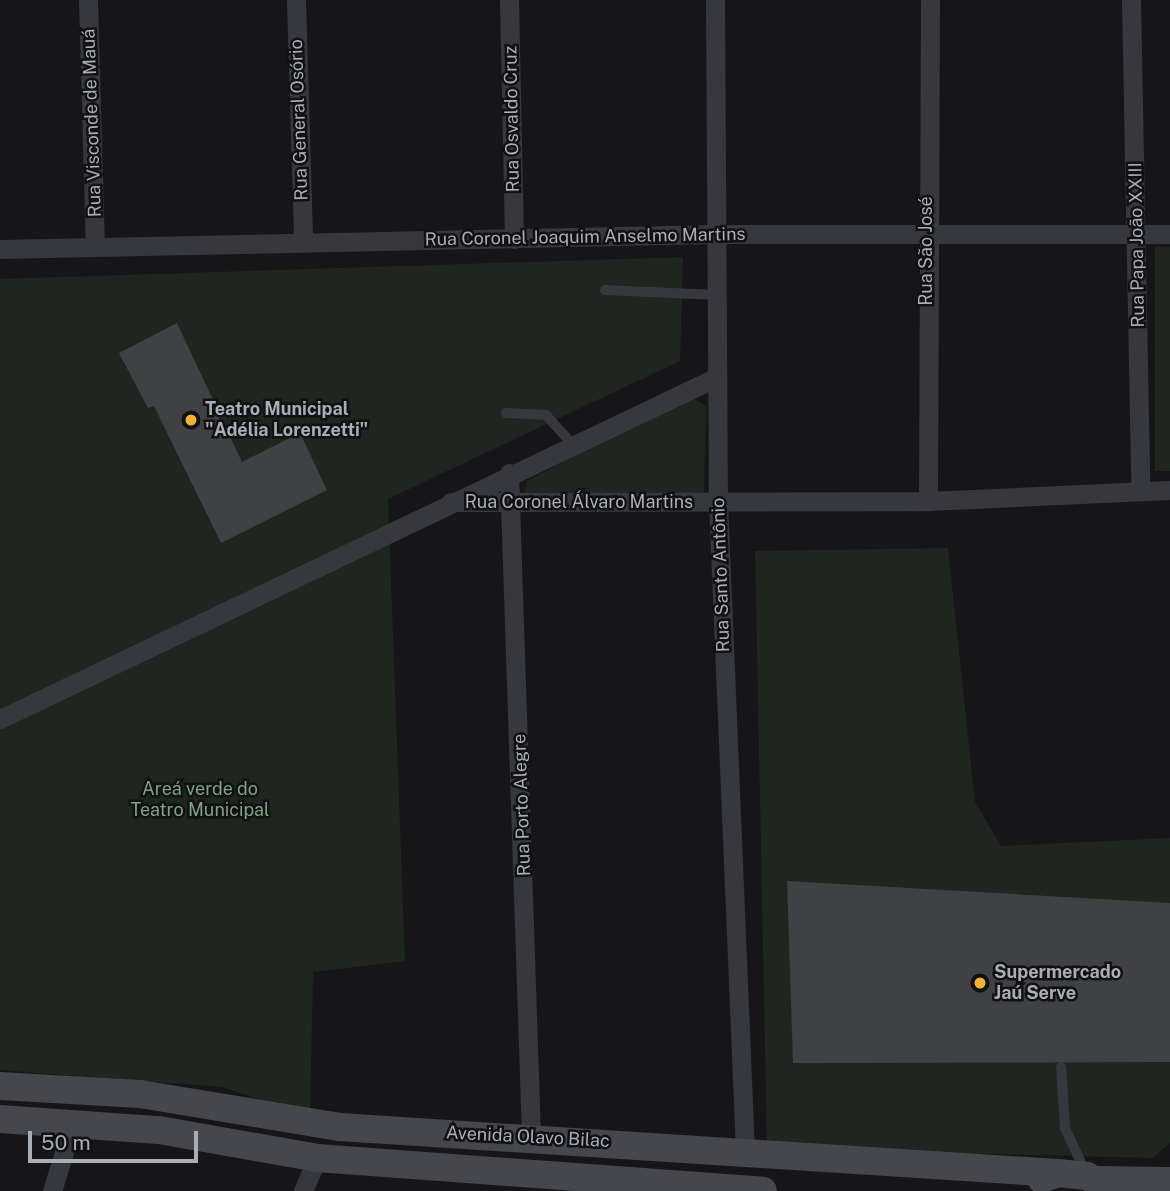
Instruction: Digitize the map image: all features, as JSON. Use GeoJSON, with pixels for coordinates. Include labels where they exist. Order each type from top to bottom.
{"type":"FeatureCollection","features":[{"type":"Feature","properties":{"kind":"main road","name":"Avenida Olavo Bilac"},"geometry":{"type":"LineString","coordinates":[[0,1086],[140,1094],[340,1127],[531,1137],[1058,1173],[1099,1182],[1170,1181]]}},
{"type":"Feature","properties":{"kind":"main road","name":"Avenida Olavo Bilac"},"geometry":{"type":"LineString","coordinates":[[0,1119],[159,1130],[317,1158],[763,1191]]}},
{"type":"Feature","properties":{"kind":"main road"},"geometry":{"type":"LineString","coordinates":[[1023,1191],[1058,1173]]}},
{"type":"Feature","properties":{"kind":"street","name":"Rua Visconde de Mauá"},"geometry":{"type":"LineString","coordinates":[[88,0],[95,246]]}},
{"type":"Feature","properties":{"kind":"street","name":"Rua General Osório"},"geometry":{"type":"LineString","coordinates":[[296,0],[303,241]]}},
{"type":"Feature","properties":{"kind":"street","name":"Rua Osvaldo Cruz"},"geometry":{"type":"LineString","coordinates":[[509,0],[514,239]]}},
{"type":"Feature","properties":{"kind":"street","name":"Rua Santo Antônio"},"geometry":{"type":"LineString","coordinates":[[715,0],[718,502],[745,1151]]}},
{"type":"Feature","properties":{"kind":"street","name":"Rua São José"},"geometry":{"type":"LineString","coordinates":[[928,501],[925,233],[930,0]]}},
{"type":"Feature","properties":{"kind":"street","name":"Rua Papa João XXIII"},"geometry":{"type":"LineString","coordinates":[[1131,0],[1138,233],[1140,489]]}},
{"type":"Feature","properties":{"kind":"street","name":"Rua Coronel Joaquim Anselmo Martins"},"geometry":{"type":"LineString","coordinates":[[0,249],[718,234],[1170,234]]}},
{"type":"Feature","properties":{"kind":"street","name":"Rua Coronel Álvaro Martins"},"geometry":{"type":"LineString","coordinates":[[450,502],[717,377]]}},
{"type":"Feature","properties":{"kind":"street","name":"Rua Porto Alegre"},"geometry":{"type":"LineString","coordinates":[[509,473],[514,506],[531,1137]]}},
{"type":"Feature","properties":{"kind":"street","name":"Rua Coronel Álvaro Martins"},"geometry":{"type":"LineString","coordinates":[[450,502],[514,506],[928,501],[1140,489],[1170,490]]}},
{"type":"Feature","properties":{"kind":"street"},"geometry":{"type":"LineString","coordinates":[[0,719],[450,502]]}},
{"type":"Feature","properties":{"kind":"street"},"geometry":{"type":"LineString","coordinates":[[52,1191],[73,1123]]}},
{"type":"Feature","properties":{"kind":"street"},"geometry":{"type":"LineString","coordinates":[[303,1191],[317,1158]]}},
{"type":"Feature","properties":{"kind":"lane"},"geometry":{"type":"LineString","coordinates":[[605,289],[717,295]]}},
{"type":"Feature","properties":{"kind":"lane"},"geometry":{"type":"LineString","coordinates":[[506,412],[546,415],[572,444]]}},
{"type":"Feature","properties":{"kind":"lane"},"geometry":{"type":"LineString","coordinates":[[1061,1067],[1065,1128],[1099,1182]]}},
{"type":"Feature","properties":{"kind":"green space"},"geometry":{"type":"Polygon","coordinates":[[[1155,247],[1170,247],[1170,471],[1155,471],[1155,247]]]}},
{"type":"Feature","properties":{"kind":"green space","name":"Areá verde do Teatro Municipal"},"geometry":{"type":"Polygon","coordinates":[[[683,257],[680,361],[388,499],[405,961],[313,972],[310,1117],[222,1087],[0,1070],[0,279],[683,257]]]}},
{"type":"Feature","properties":{"kind":"green space"},"geometry":{"type":"Polygon","coordinates":[[[690,396],[706,406],[704,493],[523,496],[527,481],[690,396]]]}},
{"type":"Feature","properties":{"kind":"green space"},"geometry":{"type":"Polygon","coordinates":[[[948,548],[975,802],[1001,846],[1170,838],[1170,1143],[1153,1158],[767,1148],[755,551],[948,548]]]}},
{"type":"Feature","properties":{"kind":"building","name":"Teatro Municipal \"Adélia Lorenzetti\""},"geometry":{"type":"Polygon","coordinates":[[[177,323],[242,462],[300,433],[327,490],[221,543],[154,406],[148,408],[119,353],[177,323]]]}},
{"type":"Feature","properties":{"kind":"building","name":"Supermercado Jaú Serve"},"geometry":{"type":"Polygon","coordinates":[[[787,881],[1170,903],[1170,1062],[793,1063],[787,881]]]}},
{"type":"Feature","properties":{"kind":"place","name":"Teatro Municipal \"Adélia Lorenzetti\""},"geometry":{"type":"Point","coordinates":[191,420]}},
{"type":"Feature","properties":{"kind":"place","name":"Supermercado Jaú Serve"},"geometry":{"type":"Point","coordinates":[980,983]}}]}
